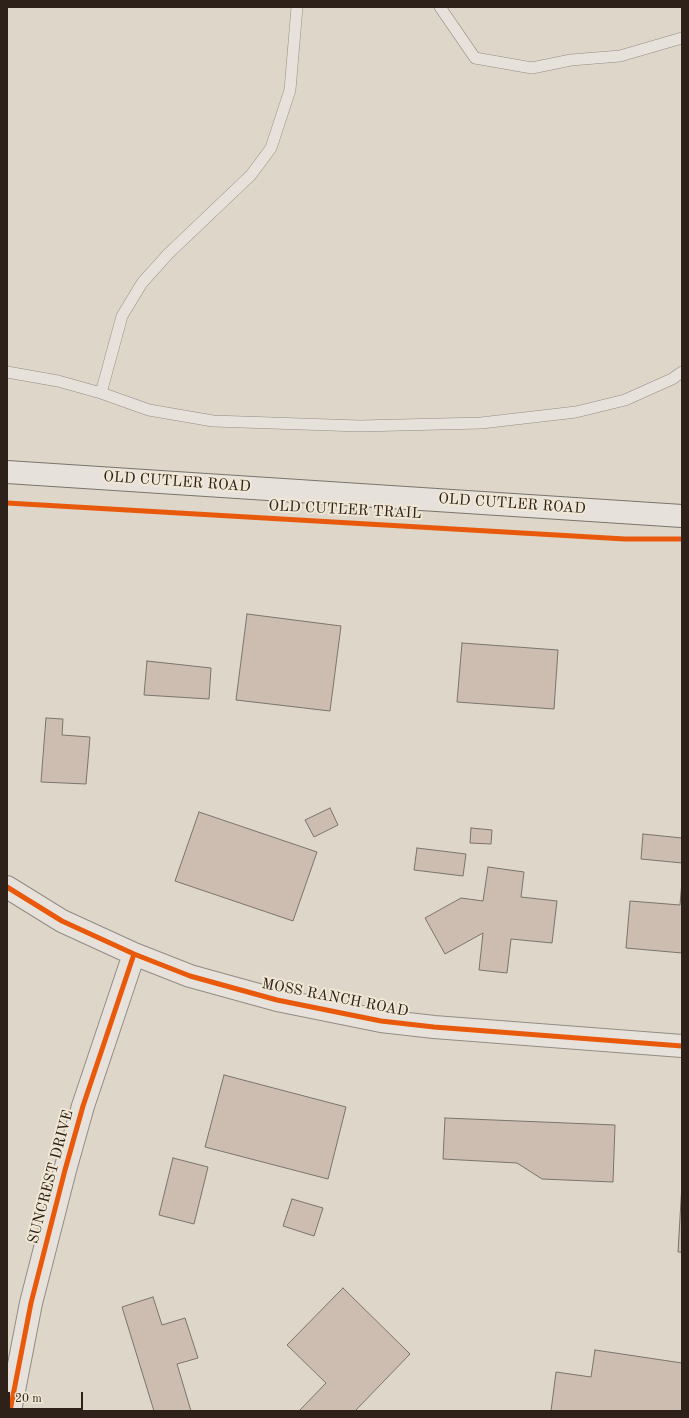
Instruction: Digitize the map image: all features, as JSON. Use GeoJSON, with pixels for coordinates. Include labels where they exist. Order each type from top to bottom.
{"type":"FeatureCollection","features":[{"type":"Feature","properties":{"kind":"street","name":"OLD CUTLER ROAD"},"geometry":{"type":"LineString","coordinates":[[7,472],[682,516]]}},
{"type":"Feature","properties":{"kind":"street","name":"MOSS RANCH ROAD"},"geometry":{"type":"LineString","coordinates":[[7,887],[62,921],[134,954],[190,976],[277,1000],[381,1021],[491,1033],[645,1042],[682,1046]]}},
{"type":"Feature","properties":{"kind":"street","name":"SUNCREST DRIVE"},"geometry":{"type":"LineString","coordinates":[[10,1411],[31,1303],[65,1170],[83,1106],[134,954]]}},
{"type":"Feature","properties":{"kind":"lane"},"geometry":{"type":"LineString","coordinates":[[101,393],[122,316],[142,283],[168,254],[251,175],[271,148],[290,90],[296,7]]}},
{"type":"Feature","properties":{"kind":"lane"},"geometry":{"type":"LineString","coordinates":[[440,7],[475,58],[532,68],[571,60],[620,56],[682,38]]}},
{"type":"Feature","properties":{"kind":"lane"},"geometry":{"type":"LineString","coordinates":[[7,372],[58,381],[101,393],[149,410],[213,421],[360,426],[481,423],[576,412],[625,400],[672,379],[682,372]]}},
{"type":"Feature","properties":{"kind":"building"},"geometry":{"type":"Polygon","coordinates":[[[247,614],[341,626],[330,711],[236,700],[247,614]]]}},
{"type":"Feature","properties":{"kind":"building"},"geometry":{"type":"Polygon","coordinates":[[[462,643],[558,650],[554,709],[457,702],[462,643]]]}},
{"type":"Feature","properties":{"kind":"building"},"geometry":{"type":"Polygon","coordinates":[[[147,661],[211,668],[209,699],[144,695],[147,661]]]}},
{"type":"Feature","properties":{"kind":"building"},"geometry":{"type":"Polygon","coordinates":[[[46,718],[63,719],[62,735],[90,737],[86,784],[41,782],[46,718]]]}},
{"type":"Feature","properties":{"kind":"building"},"geometry":{"type":"Polygon","coordinates":[[[330,808],[338,825],[314,837],[305,820],[330,808]]]}},
{"type":"Feature","properties":{"kind":"building"},"geometry":{"type":"Polygon","coordinates":[[[199,812],[317,852],[293,921],[175,881],[199,812]]]}},
{"type":"Feature","properties":{"kind":"building"},"geometry":{"type":"Polygon","coordinates":[[[471,828],[492,830],[491,844],[470,843],[471,828]]]}},
{"type":"Feature","properties":{"kind":"building"},"geometry":{"type":"Polygon","coordinates":[[[643,834],[682,838],[682,863],[641,859],[643,834]]]}},
{"type":"Feature","properties":{"kind":"building"},"geometry":{"type":"Polygon","coordinates":[[[417,848],[466,854],[463,876],[414,870],[417,848]]]}},
{"type":"Feature","properties":{"kind":"building"},"geometry":{"type":"Polygon","coordinates":[[[488,867],[524,872],[521,897],[557,901],[552,943],[511,939],[507,973],[479,970],[483,933],[445,954],[425,918],[461,898],[483,901],[488,867]]]}},
{"type":"Feature","properties":{"kind":"building"},"geometry":{"type":"Polygon","coordinates":[[[682,881],[682,953],[626,948],[630,901],[680,905],[682,881]]]}},
{"type":"Feature","properties":{"kind":"building"},"geometry":{"type":"Polygon","coordinates":[[[224,1075],[346,1107],[328,1179],[205,1147],[224,1075]]]}},
{"type":"Feature","properties":{"kind":"building"},"geometry":{"type":"Polygon","coordinates":[[[445,1118],[615,1125],[613,1182],[542,1179],[517,1163],[443,1159],[445,1118]]]}},
{"type":"Feature","properties":{"kind":"building"},"geometry":{"type":"Polygon","coordinates":[[[173,1158],[208,1167],[194,1224],[159,1215],[173,1158]]]}},
{"type":"Feature","properties":{"kind":"building"},"geometry":{"type":"Polygon","coordinates":[[[682,1184],[682,1252],[678,1252],[682,1184]]]}},
{"type":"Feature","properties":{"kind":"building"},"geometry":{"type":"Polygon","coordinates":[[[292,1199],[323,1208],[314,1236],[283,1226],[292,1199]]]}},
{"type":"Feature","properties":{"kind":"building"},"geometry":{"type":"Polygon","coordinates":[[[343,1288],[410,1354],[355,1411],[299,1411],[326,1383],[287,1345],[343,1288]]]}},
{"type":"Feature","properties":{"kind":"building"},"geometry":{"type":"Polygon","coordinates":[[[153,1297],[162,1325],[185,1318],[198,1358],[177,1364],[191,1411],[154,1411],[122,1307],[153,1297]]]}},
{"type":"Feature","properties":{"kind":"building"},"geometry":{"type":"Polygon","coordinates":[[[595,1350],[682,1363],[682,1411],[551,1411],[556,1372],[591,1377],[595,1350]]]}},
{"type":"Feature","properties":{"kind":"cycle path","name":"OLD CUTLER TRAIL"},"geometry":{"type":"LineString","coordinates":[[7,503],[625,539],[682,539]]}},
{"type":"Feature","properties":{"kind":"cycle path"},"geometry":{"type":"LineString","coordinates":[[7,887],[62,921],[134,954],[190,976],[277,1000],[381,1021],[434,1027],[682,1046]]}},
{"type":"Feature","properties":{"kind":"cycle path"},"geometry":{"type":"LineString","coordinates":[[10,1411],[31,1303],[65,1170],[83,1106],[134,954]]}}]}
